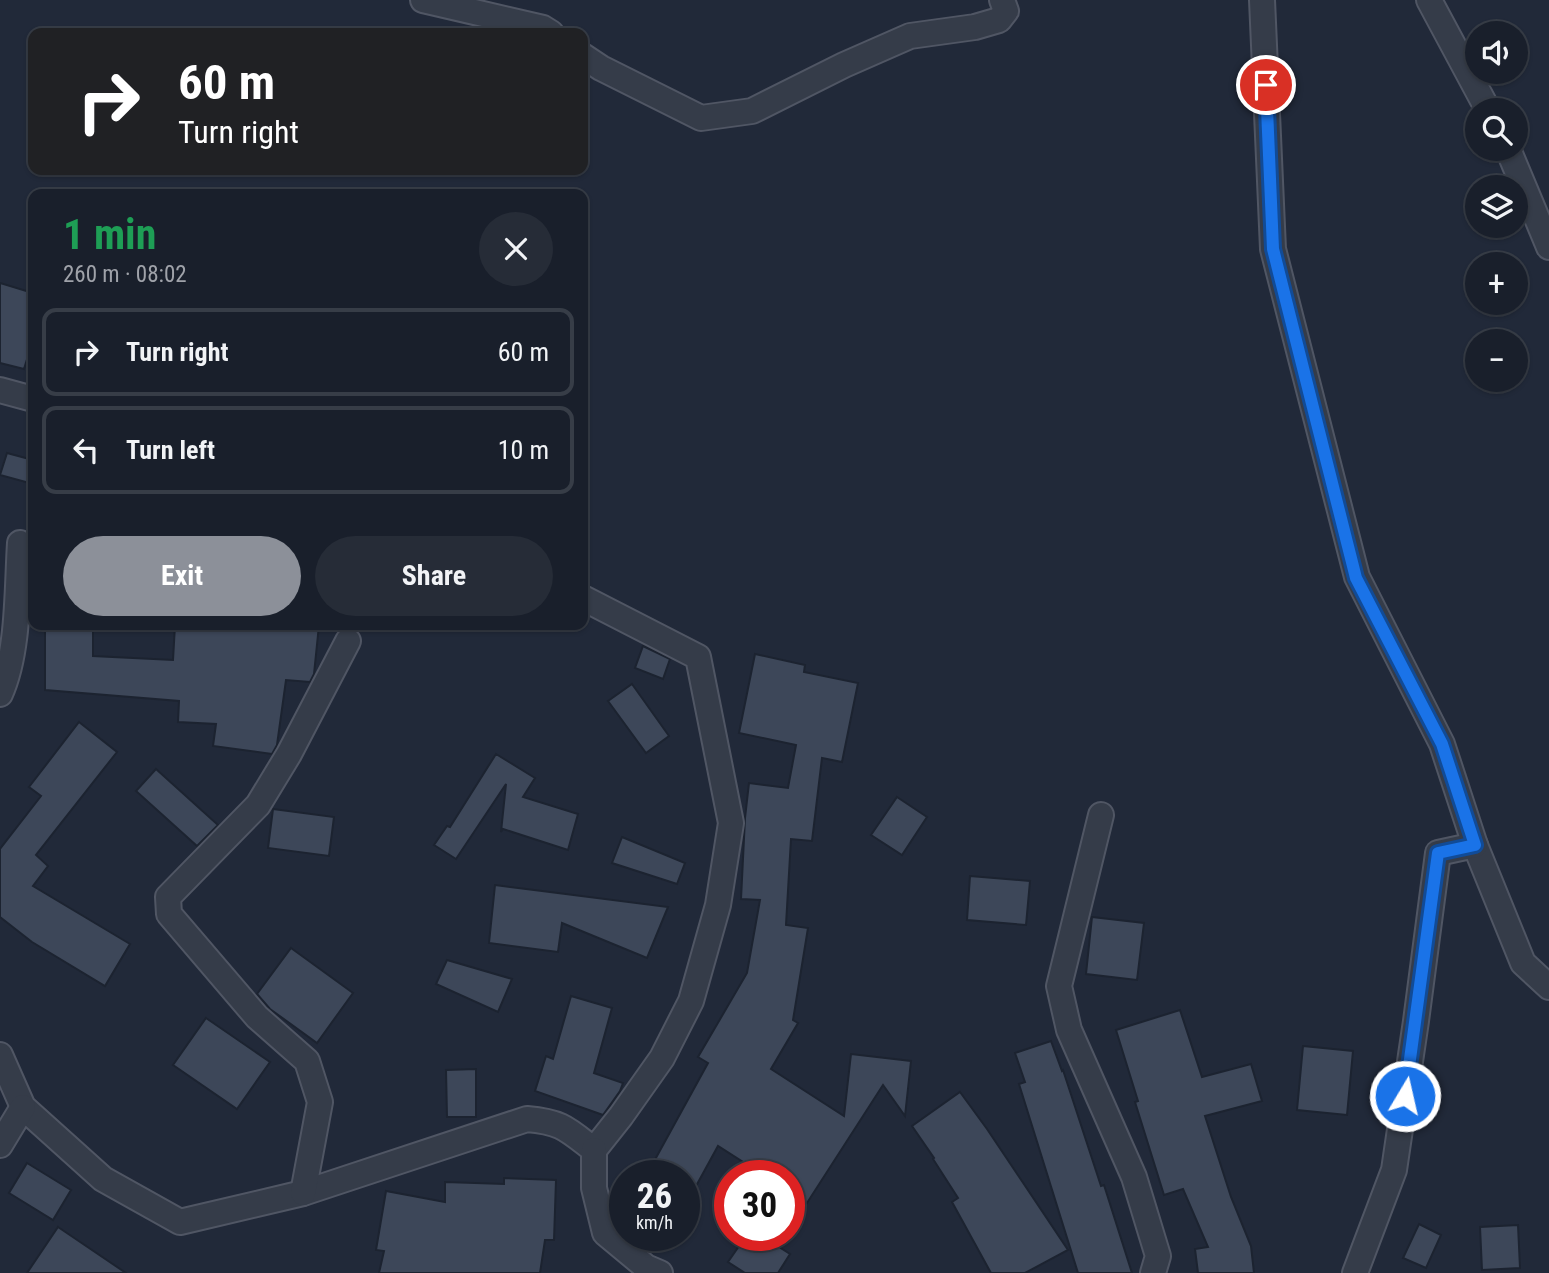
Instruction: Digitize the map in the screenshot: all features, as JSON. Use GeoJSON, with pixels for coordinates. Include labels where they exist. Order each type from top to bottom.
{"type":"FeatureCollection","features":[{"type":"Feature","properties":{"kind":"street"},"geometry":{"type":"LineString","coordinates":[[423,0],[543,28]]}},
{"type":"Feature","properties":{"kind":"street"},"geometry":{"type":"LineString","coordinates":[[588,59],[701,118],[752,111],[844,65],[910,36],[975,27],[999,20],[1006,11],[1002,0]]}},
{"type":"Feature","properties":{"kind":"street"},"geometry":{"type":"LineString","coordinates":[[1262,0],[1273,249],[1356,578],[1442,744],[1475,845],[1523,963],[1549,987]]}},
{"type":"Feature","properties":{"kind":"street"},"geometry":{"type":"LineString","coordinates":[[1429,0],[1482,98]]}},
{"type":"Feature","properties":{"kind":"street"},"geometry":{"type":"LineString","coordinates":[[1512,161],[1549,247]]}},
{"type":"Feature","properties":{"kind":"street"},"geometry":{"type":"LineString","coordinates":[[0,390],[28,398]]}},
{"type":"Feature","properties":{"kind":"street"},"geometry":{"type":"LineString","coordinates":[[0,694],[13,650],[20,543]]}},
{"type":"Feature","properties":{"kind":"street"},"geometry":{"type":"LineString","coordinates":[[588,601],[698,657],[731,823],[718,905],[691,1001],[662,1058],[594,1150],[594,1188],[605,1233],[646,1267],[660,1273]]}},
{"type":"Feature","properties":{"kind":"street"},"geometry":{"type":"LineString","coordinates":[[303,1193],[320,1101],[307,1061],[257,1017],[195,945],[169,914],[168,897],[258,805],[289,754],[348,640]]}},
{"type":"Feature","properties":{"kind":"street"},"geometry":{"type":"LineString","coordinates":[[1101,816],[1059,986],[1069,1030],[1134,1177],[1158,1256],[1153,1273]]}},
{"type":"Feature","properties":{"kind":"street"},"geometry":{"type":"LineString","coordinates":[[1355,1273],[1394,1170],[1438,853],[1475,845]]}},
{"type":"Feature","properties":{"kind":"street"},"geometry":{"type":"LineString","coordinates":[[0,1055],[23,1107],[103,1179],[180,1222],[303,1193],[527,1119],[564,1126],[594,1150]]}},
{"type":"Feature","properties":{"kind":"street"},"geometry":{"type":"LineString","coordinates":[[0,1145],[23,1107]]}},
{"type":"Feature","properties":{"kind":"building"},"geometry":{"type":"Polygon","coordinates":[[[0,283],[28,291],[28,356],[24,369],[0,363],[0,283]]]}},
{"type":"Feature","properties":{"kind":"building"},"geometry":{"type":"Polygon","coordinates":[[[7,453],[28,459],[28,483],[0,475],[7,453]]]}},
{"type":"Feature","properties":{"kind":"building"},"geometry":{"type":"Polygon","coordinates":[[[45,630],[93,630],[93,656],[173,660],[175,630],[318,630],[314,674],[310,682],[286,680],[277,745],[272,754],[213,746],[216,724],[178,722],[179,701],[45,690],[45,630]]]}},
{"type":"Feature","properties":{"kind":"building"},"geometry":{"type":"Polygon","coordinates":[[[643,646],[670,659],[663,679],[635,668],[643,646]]]}},
{"type":"Feature","properties":{"kind":"building"},"geometry":{"type":"Polygon","coordinates":[[[755,654],[805,665],[804,672],[858,683],[842,762],[822,758],[812,841],[791,839],[786,925],[808,928],[793,1020],[798,1023],[771,1069],[844,1116],[851,1054],[911,1061],[905,1116],[883,1085],[807,1203],[805,1160],[740,1160],[718,1146],[700,1179],[700,1160],[655,1160],[708,1063],[698,1057],[747,973],[760,900],[741,899],[749,783],[788,788],[796,745],[739,733],[755,654]]]}},
{"type":"Feature","properties":{"kind":"building"},"geometry":{"type":"Polygon","coordinates":[[[632,684],[669,736],[646,753],[608,701],[632,684]]]}},
{"type":"Feature","properties":{"kind":"building"},"geometry":{"type":"Polygon","coordinates":[[[79,722],[117,752],[36,855],[48,866],[33,886],[130,944],[105,986],[32,942],[0,917],[0,849],[41,796],[29,787],[79,722]]]}},
{"type":"Feature","properties":{"kind":"building"},"geometry":{"type":"Polygon","coordinates":[[[496,754],[535,778],[523,797],[578,814],[568,850],[503,829],[501,832],[506,784],[456,859],[434,845],[447,826],[450,827],[496,754]]]}},
{"type":"Feature","properties":{"kind":"building"},"geometry":{"type":"Polygon","coordinates":[[[156,769],[218,825],[197,846],[136,791],[156,769]]]}},
{"type":"Feature","properties":{"kind":"building"},"geometry":{"type":"Polygon","coordinates":[[[897,797],[927,817],[902,855],[871,835],[897,797]]]}},
{"type":"Feature","properties":{"kind":"building"},"geometry":{"type":"Polygon","coordinates":[[[273,809],[334,817],[329,856],[268,848],[273,809]]]}},
{"type":"Feature","properties":{"kind":"building"},"geometry":{"type":"Polygon","coordinates":[[[622,837],[685,863],[677,884],[612,863],[622,837]]]}},
{"type":"Feature","properties":{"kind":"building"},"geometry":{"type":"Polygon","coordinates":[[[970,876],[1030,881],[1026,925],[967,920],[970,876]]]}},
{"type":"Feature","properties":{"kind":"building"},"geometry":{"type":"Polygon","coordinates":[[[495,885],[668,907],[647,958],[562,923],[558,952],[489,943],[495,885]]]}},
{"type":"Feature","properties":{"kind":"building"},"geometry":{"type":"Polygon","coordinates":[[[1092,917],[1144,923],[1137,980],[1086,974],[1092,917]]]}},
{"type":"Feature","properties":{"kind":"building"},"geometry":{"type":"Polygon","coordinates":[[[291,948],[353,993],[317,1043],[270,1009],[257,994],[291,948]]]}},
{"type":"Feature","properties":{"kind":"building"},"geometry":{"type":"Polygon","coordinates":[[[447,960],[512,979],[498,1012],[436,984],[447,960]]]}},
{"type":"Feature","properties":{"kind":"building"},"geometry":{"type":"Polygon","coordinates":[[[571,996],[612,1008],[594,1073],[623,1083],[603,1115],[535,1091],[546,1056],[553,1059],[571,996]]]}},
{"type":"Feature","properties":{"kind":"building"},"geometry":{"type":"Polygon","coordinates":[[[1180,1010],[1202,1077],[1251,1064],[1262,1101],[1205,1116],[1231,1197],[1251,1246],[1254,1273],[1198,1273],[1195,1249],[1208,1247],[1183,1189],[1164,1195],[1135,1102],[1138,1101],[1116,1030],[1180,1010]]]}},
{"type":"Feature","properties":{"kind":"building"},"geometry":{"type":"Polygon","coordinates":[[[206,1018],[270,1062],[237,1109],[173,1065],[206,1018]]]}},
{"type":"Feature","properties":{"kind":"building"},"geometry":{"type":"Polygon","coordinates":[[[1051,1041],[1101,1186],[1104,1185],[1132,1273],[1078,1273],[1019,1084],[1025,1082],[1015,1053],[1051,1041]]]}},
{"type":"Feature","properties":{"kind":"building"},"geometry":{"type":"Polygon","coordinates":[[[1303,1046],[1353,1051],[1347,1115],[1297,1110],[1303,1046]]]}},
{"type":"Feature","properties":{"kind":"building"},"geometry":{"type":"Polygon","coordinates":[[[476,1069],[476,1117],[447,1117],[446,1070],[476,1069]]]}},
{"type":"Feature","properties":{"kind":"building"},"geometry":{"type":"Polygon","coordinates":[[[960,1092],[1068,1250],[1025,1273],[991,1273],[952,1202],[958,1198],[912,1126],[960,1092]]]}},
{"type":"Feature","properties":{"kind":"building"},"geometry":{"type":"Polygon","coordinates":[[[27,1163],[71,1190],[53,1220],[9,1193],[27,1163]]]}},
{"type":"Feature","properties":{"kind":"building"},"geometry":{"type":"Polygon","coordinates":[[[504,1178],[556,1180],[554,1240],[545,1240],[540,1273],[379,1273],[384,1251],[376,1250],[386,1191],[445,1202],[445,1182],[504,1184],[504,1178]]]}},
{"type":"Feature","properties":{"kind":"building"},"geometry":{"type":"Polygon","coordinates":[[[1419,1224],[1441,1235],[1426,1268],[1403,1258],[1419,1224]]]}},
{"type":"Feature","properties":{"kind":"building"},"geometry":{"type":"Polygon","coordinates":[[[1518,1225],[1520,1268],[1482,1270],[1480,1227],[1518,1225]]]}},
{"type":"Feature","properties":{"kind":"building"},"geometry":{"type":"Polygon","coordinates":[[[58,1227],[126,1273],[27,1273],[58,1227]]]}},
{"type":"Feature","properties":{"kind":"building"},"geometry":{"type":"Polygon","coordinates":[[[736,1251],[785,1251],[790,1254],[778,1273],[745,1273],[728,1262],[736,1251]]]}},
{"type":"Feature","properties":{"kind":"route"},"geometry":{"type":"LineString","coordinates":[[1266,85],[1273,249],[1356,578],[1442,744],[1475,845],[1438,853],[1405,1096]]}}]}
